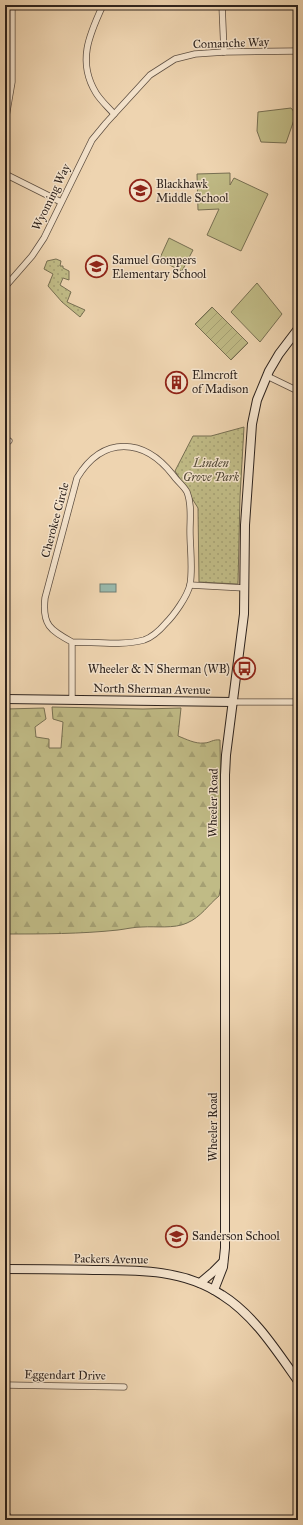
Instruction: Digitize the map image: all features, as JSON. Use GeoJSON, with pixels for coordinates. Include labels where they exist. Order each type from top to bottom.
{"type":"FeatureCollection","features":[{"type":"Feature","properties":{"kind":"street"},"geometry":{"type":"LineString","coordinates":[[5,123],[12,82],[12,5]]}},
{"type":"Feature","properties":{"kind":"street"},"geometry":{"type":"LineString","coordinates":[[103,5],[88,38],[86,66],[96,93],[114,114]]}},
{"type":"Feature","properties":{"kind":"street"},"geometry":{"type":"LineString","coordinates":[[222,5],[224,52]]}},
{"type":"Feature","properties":{"kind":"street","name":"Comanche Way"},"geometry":{"type":"LineString","coordinates":[[114,114],[150,75],[167,63],[187,55],[224,52],[298,51]]}},
{"type":"Feature","properties":{"kind":"street","name":"Wyoming Way"},"geometry":{"type":"LineString","coordinates":[[5,287],[32,256],[44,238],[92,140],[114,114]]}},
{"type":"Feature","properties":{"kind":"street"},"geometry":{"type":"LineString","coordinates":[[5,174],[61,202]]}},
{"type":"Feature","properties":{"kind":"street","name":"Wheeler Road"},"geometry":{"type":"LineString","coordinates":[[214,1290],[224,1262],[226,1219],[224,997],[225,775],[226,755],[244,614],[245,525],[251,432],[257,400],[267,376],[279,354],[298,329]]}},
{"type":"Feature","properties":{"kind":"street"},"geometry":{"type":"LineString","coordinates":[[267,376],[298,391]]}},
{"type":"Feature","properties":{"kind":"street","name":"Cherokee Circle"},"geometry":{"type":"LineString","coordinates":[[121,446],[136,448],[159,460],[187,492],[190,507],[190,585],[174,616],[154,635],[145,640],[126,643],[72,642],[56,633],[46,621],[44,610],[45,598],[77,478],[82,470],[95,458],[110,448],[121,446]]}},
{"type":"Feature","properties":{"kind":"street"},"geometry":{"type":"LineString","coordinates":[[190,585],[245,588]]}},
{"type":"Feature","properties":{"kind":"street"},"geometry":{"type":"LineString","coordinates":[[72,642],[72,700]]}},
{"type":"Feature","properties":{"kind":"street","name":"North Sherman Avenue"},"geometry":{"type":"LineString","coordinates":[[5,699],[298,702]]}},
{"type":"Feature","properties":{"kind":"street"},"geometry":{"type":"LineString","coordinates":[[200,1283],[224,1262]]}},
{"type":"Feature","properties":{"kind":"street","name":"Packers Avenue"},"geometry":{"type":"LineString","coordinates":[[5,1269],[143,1270],[176,1275],[200,1283],[214,1290],[233,1303],[254,1323],[272,1344],[298,1381]]}},
{"type":"Feature","properties":{"kind":"street","name":"Eggendart Drive"},"geometry":{"type":"LineString","coordinates":[[5,1385],[124,1387]]}},
{"type":"Feature","properties":{"kind":"green space"},"geometry":{"type":"Polygon","coordinates":[[[291,108],[296,114],[286,143],[261,142],[257,131],[258,112],[291,108]]]}},
{"type":"Feature","properties":{"kind":"green space"},"geometry":{"type":"Polygon","coordinates":[[[230,173],[230,185],[234,178],[268,194],[241,251],[207,235],[219,209],[198,210],[197,174],[230,173]]]}},
{"type":"Feature","properties":{"kind":"green space"},"geometry":{"type":"Polygon","coordinates":[[[169,238],[193,250],[182,271],[159,260],[169,238]]]}},
{"type":"Feature","properties":{"kind":"green space"},"geometry":{"type":"Polygon","coordinates":[[[56,259],[61,261],[60,266],[63,266],[63,268],[69,271],[69,280],[63,278],[60,285],[71,292],[67,302],[85,310],[80,317],[62,302],[48,286],[53,274],[44,269],[47,261],[56,259]]]}},
{"type":"Feature","properties":{"kind":"green space"},"geometry":{"type":"Polygon","coordinates":[[[257,283],[282,314],[260,342],[231,312],[257,283]]]}},
{"type":"Feature","properties":{"kind":"green space"},"geometry":{"type":"Polygon","coordinates":[[[212,307],[248,343],[231,360],[195,324],[212,307]]]}},
{"type":"Feature","properties":{"kind":"green space","name":"Linden Grove Park"},"geometry":{"type":"Polygon","coordinates":[[[244,427],[240,497],[238,584],[199,582],[198,508],[175,471],[193,436],[211,436],[244,427]]]}},
{"type":"Feature","properties":{"kind":"green space"},"geometry":{"type":"Polygon","coordinates":[[[52,707],[143,709],[181,708],[178,736],[197,743],[220,740],[222,880],[219,896],[192,920],[182,925],[171,927],[139,927],[76,933],[5,934],[5,709],[44,708],[46,719],[35,727],[36,737],[49,739],[49,748],[61,748],[63,722],[53,719],[52,707]]]}},
{"type":"Feature","properties":{"kind":"shaded area"},"geometry":{"type":"Polygon","coordinates":[[[100,584],[116,584],[116,592],[100,592],[100,584]]]}},
{"type":"Feature","properties":{"kind":"place","name":"Blackhawk Middle School"},"geometry":{"type":"Point","coordinates":[141,191]}},
{"type":"Feature","properties":{"kind":"place","name":"Samuel Gompers Elementary School"},"geometry":{"type":"Point","coordinates":[97,267]}},
{"type":"Feature","properties":{"kind":"place","name":"Elmcroft of Madison"},"geometry":{"type":"Point","coordinates":[177,382]}},
{"type":"Feature","properties":{"kind":"place","name":"Wheeler & N Sherman (WB)"},"geometry":{"type":"Point","coordinates":[245,669]}},
{"type":"Feature","properties":{"kind":"place","name":"Sanderson School"},"geometry":{"type":"Point","coordinates":[177,1236]}}]}
